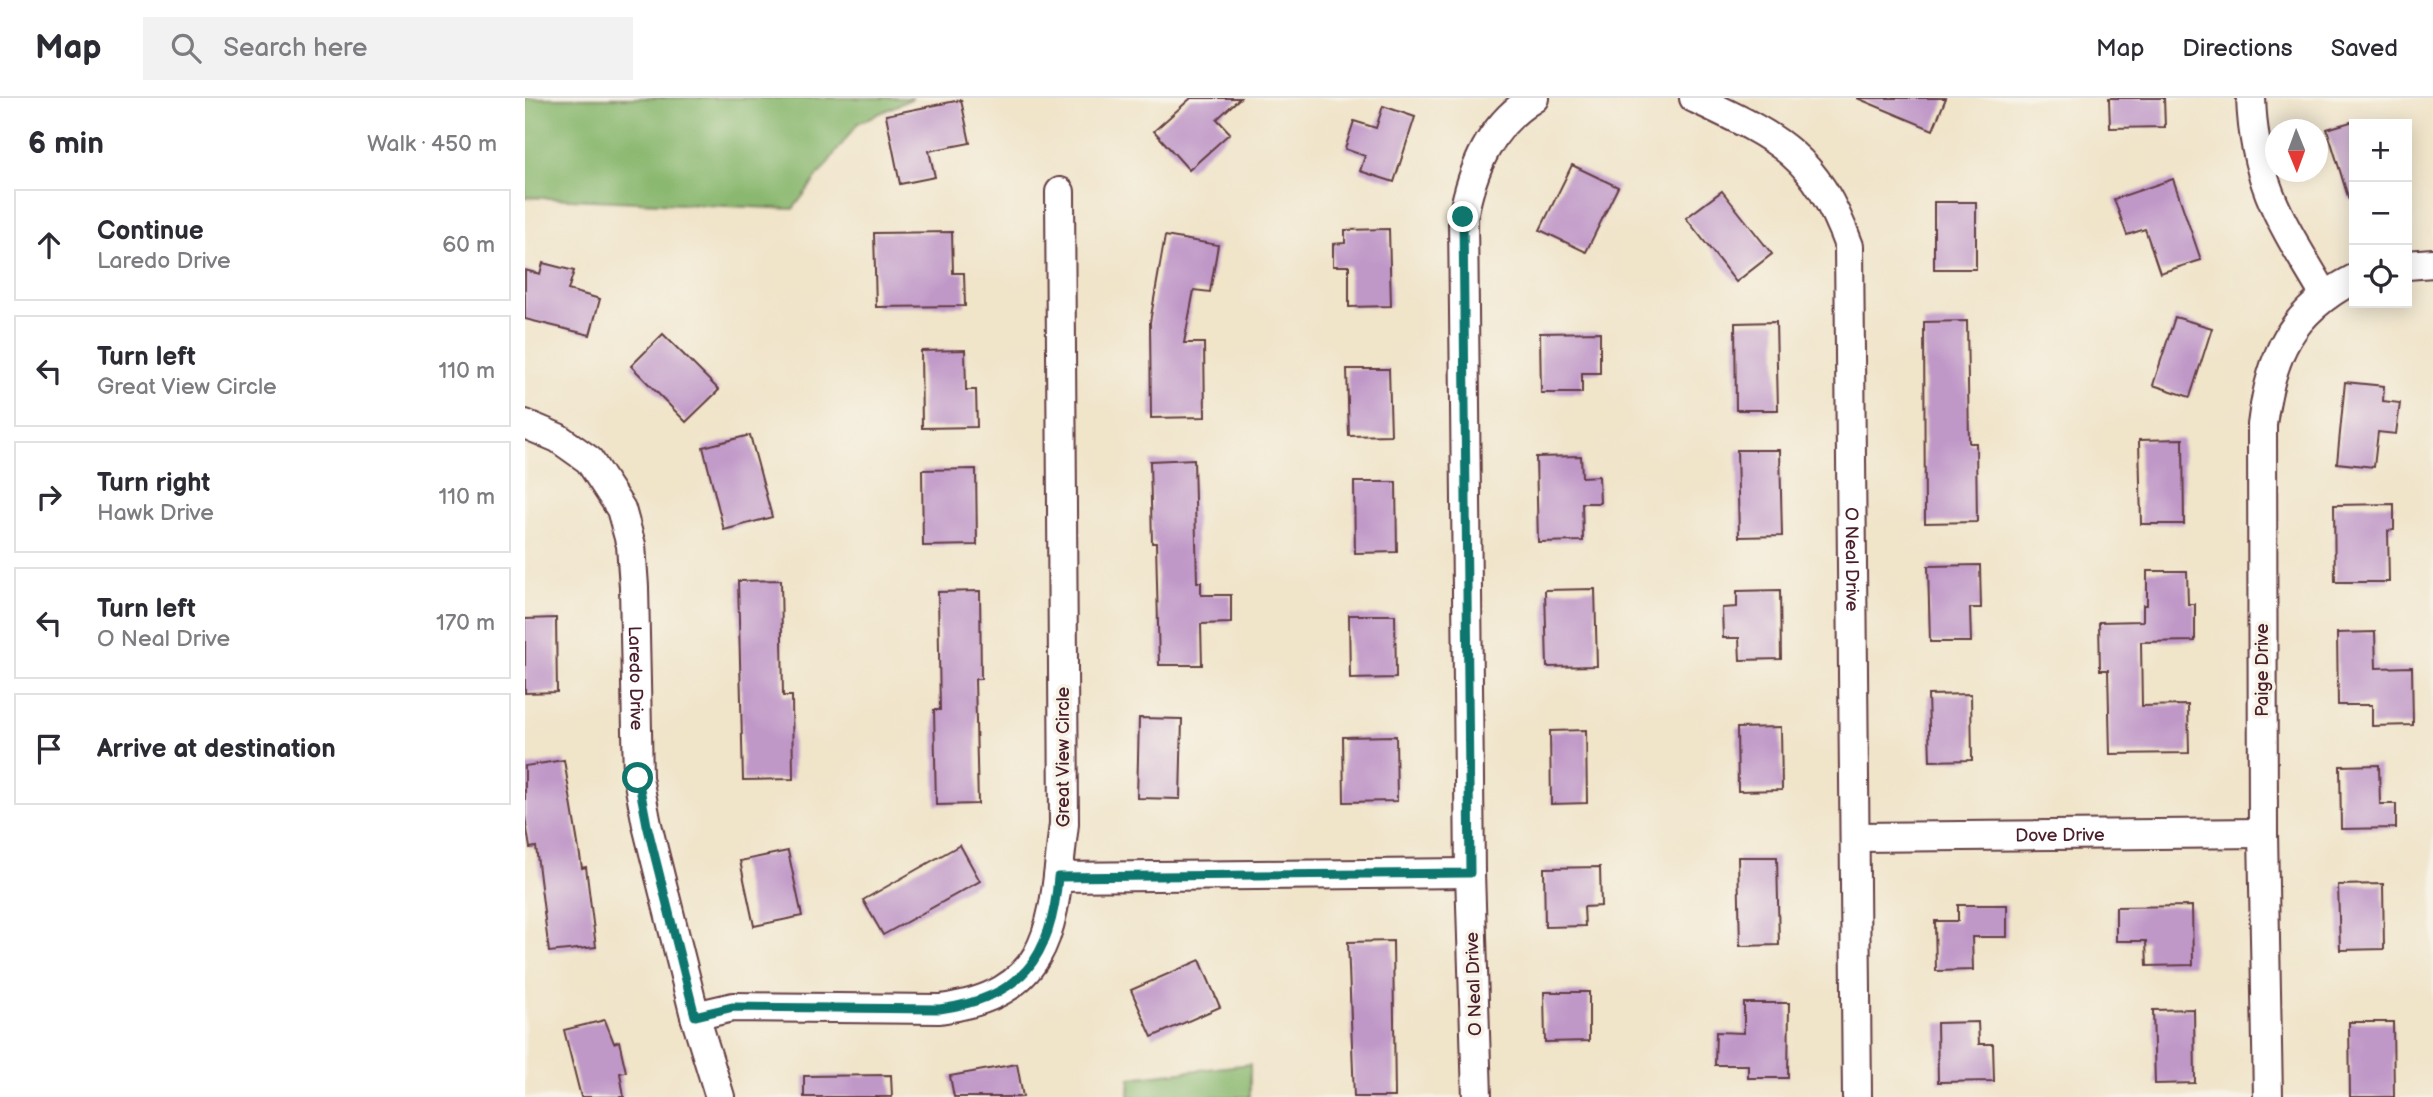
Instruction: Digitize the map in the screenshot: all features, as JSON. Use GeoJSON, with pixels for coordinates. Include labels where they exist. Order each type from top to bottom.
{"type":"FeatureCollection","features":[{"type":"Feature","properties":{"kind":"street","name":"O Neal Drive"},"geometry":{"type":"LineString","coordinates":[[1477,1097],[1470,873],[1463,217],[1471,179],[1483,151],[1504,122],[1534,98]]}},
{"type":"Feature","properties":{"kind":"street","name":"O Neal Drive"},"geometry":{"type":"LineString","coordinates":[[1694,98],[1784,144],[1808,166],[1828,197],[1849,246],[1857,837],[1857,1097]]}},
{"type":"Feature","properties":{"kind":"street"},"geometry":{"type":"LineString","coordinates":[[2251,98],[2261,176],[2285,232],[2324,294]]}},
{"type":"Feature","properties":{"kind":"street","name":"Great View Circle"},"geometry":{"type":"LineString","coordinates":[[695,1016],[733,1007],[940,1009],[972,1004],[1000,993],[1025,972],[1042,949],[1056,908],[1064,824],[1060,192]]}},
{"type":"Feature","properties":{"kind":"street"},"geometry":{"type":"LineString","coordinates":[[2412,265],[2433,263]]}},
{"type":"Feature","properties":{"kind":"street","name":"Paige Drive"},"geometry":{"type":"LineString","coordinates":[[2268,1097],[2263,833],[2262,425],[2274,363],[2291,331],[2324,294],[2349,282]]}},
{"type":"Feature","properties":{"kind":"street","name":"Laredo Drive"},"geometry":{"type":"LineString","coordinates":[[525,424],[558,438],[589,460],[621,509],[631,545],[634,587],[638,778],[647,825],[695,1016],[720,1097]]}},
{"type":"Feature","properties":{"kind":"street","name":"Dove Drive"},"geometry":{"type":"LineString","coordinates":[[1857,837],[2263,833]]}},
{"type":"Feature","properties":{"kind":"street"},"geometry":{"type":"LineString","coordinates":[[1058,877],[1470,873]]}},
{"type":"Feature","properties":{"kind":"green space"},"geometry":{"type":"Polygon","coordinates":[[[525,98],[913,98],[858,123],[793,209],[525,197],[525,98]]]}},
{"type":"Feature","properties":{"kind":"green space"},"geometry":{"type":"Polygon","coordinates":[[[1250,1064],[1250,1097],[1129,1097],[1130,1078],[1250,1064]]]}},
{"type":"Feature","properties":{"kind":"building"},"geometry":{"type":"Polygon","coordinates":[[[1191,98],[1240,98],[1217,119],[1230,133],[1189,170],[1154,131],[1191,98]]]}},
{"type":"Feature","properties":{"kind":"building"},"geometry":{"type":"Polygon","coordinates":[[[1857,98],[1946,98],[1933,130],[1857,98]]]}},
{"type":"Feature","properties":{"kind":"building"},"geometry":{"type":"Polygon","coordinates":[[[2109,98],[2164,98],[2165,127],[2110,128],[2109,98]]]}},
{"type":"Feature","properties":{"kind":"building"},"geometry":{"type":"Polygon","coordinates":[[[961,100],[970,143],[929,151],[935,177],[900,184],[886,115],[961,100]]]}},
{"type":"Feature","properties":{"kind":"building"},"geometry":{"type":"Polygon","coordinates":[[[1383,106],[1415,117],[1394,182],[1360,171],[1365,156],[1345,149],[1354,121],[1376,128],[1383,106]]]}},
{"type":"Feature","properties":{"kind":"building"},"geometry":{"type":"Polygon","coordinates":[[[2349,122],[2349,200],[2328,132],[2328,129],[2349,122]]]}},
{"type":"Feature","properties":{"kind":"building"},"geometry":{"type":"Polygon","coordinates":[[[1572,165],[1618,187],[1586,252],[1540,230],[1572,165]]]}},
{"type":"Feature","properties":{"kind":"building"},"geometry":{"type":"Polygon","coordinates":[[[2173,179],[2201,260],[2160,273],[2145,229],[2127,235],[2114,199],[2173,179]]]}},
{"type":"Feature","properties":{"kind":"building"},"geometry":{"type":"Polygon","coordinates":[[[1722,191],[1772,254],[1736,282],[1686,218],[1722,191]]]}},
{"type":"Feature","properties":{"kind":"building"},"geometry":{"type":"Polygon","coordinates":[[[1934,202],[1976,202],[1976,269],[1934,269],[1934,202]]]}},
{"type":"Feature","properties":{"kind":"building"},"geometry":{"type":"Polygon","coordinates":[[[1389,229],[1391,306],[1349,307],[1349,266],[1333,266],[1333,244],[1345,243],[1345,230],[1389,229]]]}},
{"type":"Feature","properties":{"kind":"building"},"geometry":{"type":"Polygon","coordinates":[[[952,232],[953,273],[964,273],[965,306],[876,307],[874,233],[952,232]]]}},
{"type":"Feature","properties":{"kind":"building"},"geometry":{"type":"Polygon","coordinates":[[[1165,236],[1218,245],[1210,292],[1194,290],[1184,343],[1204,343],[1205,417],[1151,418],[1150,322],[1165,236]]]}},
{"type":"Feature","properties":{"kind":"building"},"geometry":{"type":"Polygon","coordinates":[[[543,263],[574,271],[568,290],[600,299],[590,335],[525,319],[525,270],[540,274],[543,263]]]}},
{"type":"Feature","properties":{"kind":"building"},"geometry":{"type":"Polygon","coordinates":[[[2175,317],[2212,328],[2190,397],[2153,385],[2175,317]]]}},
{"type":"Feature","properties":{"kind":"building"},"geometry":{"type":"Polygon","coordinates":[[[1967,321],[1969,443],[1976,443],[1977,522],[1925,523],[1924,322],[1967,321]]]}},
{"type":"Feature","properties":{"kind":"building"},"geometry":{"type":"Polygon","coordinates":[[[1776,322],[1778,410],[1736,410],[1735,323],[1776,322]]]}},
{"type":"Feature","properties":{"kind":"building"},"geometry":{"type":"Polygon","coordinates":[[[1600,332],[1600,373],[1582,373],[1582,393],[1541,393],[1540,333],[1600,332]]]}},
{"type":"Feature","properties":{"kind":"building"},"geometry":{"type":"Polygon","coordinates":[[[663,334],[719,390],[686,422],[631,366],[663,334]]]}},
{"type":"Feature","properties":{"kind":"building"},"geometry":{"type":"Polygon","coordinates":[[[965,350],[966,390],[976,390],[977,427],[922,428],[921,351],[965,350]]]}},
{"type":"Feature","properties":{"kind":"building"},"geometry":{"type":"Polygon","coordinates":[[[1347,369],[1389,369],[1391,435],[1349,436],[1347,369]]]}},
{"type":"Feature","properties":{"kind":"building"},"geometry":{"type":"Polygon","coordinates":[[[2345,382],[2384,386],[2383,401],[2400,403],[2396,434],[2378,432],[2374,467],[2337,463],[2345,382]]]}},
{"type":"Feature","properties":{"kind":"building"},"geometry":{"type":"Polygon","coordinates":[[[750,435],[772,517],[724,530],[703,447],[750,435]]]}},
{"type":"Feature","properties":{"kind":"building"},"geometry":{"type":"Polygon","coordinates":[[[2183,439],[2184,524],[2141,524],[2139,440],[2183,439]]]}},
{"type":"Feature","properties":{"kind":"building"},"geometry":{"type":"Polygon","coordinates":[[[1737,450],[1780,450],[1782,536],[1739,537],[1737,450]]]}},
{"type":"Feature","properties":{"kind":"building"},"geometry":{"type":"Polygon","coordinates":[[[1581,456],[1582,477],[1599,476],[1600,503],[1582,503],[1583,541],[1538,542],[1536,457],[1581,456]]]}},
{"type":"Feature","properties":{"kind":"building"},"geometry":{"type":"Polygon","coordinates":[[[1194,459],[1197,582],[1201,582],[1201,595],[1231,595],[1231,623],[1201,624],[1202,665],[1159,665],[1156,543],[1152,543],[1150,461],[1194,459]]]}},
{"type":"Feature","properties":{"kind":"building"},"geometry":{"type":"Polygon","coordinates":[[[976,469],[977,545],[923,546],[922,470],[976,469]]]}},
{"type":"Feature","properties":{"kind":"building"},"geometry":{"type":"Polygon","coordinates":[[[1354,482],[1396,482],[1397,552],[1355,553],[1354,482]]]}},
{"type":"Feature","properties":{"kind":"building"},"geometry":{"type":"Polygon","coordinates":[[[2394,504],[2394,530],[2388,531],[2389,582],[2335,582],[2334,505],[2394,504]]]}},
{"type":"Feature","properties":{"kind":"building"},"geometry":{"type":"Polygon","coordinates":[[[1980,565],[1981,608],[1970,608],[1971,642],[1930,642],[1928,566],[1980,565]]]}},
{"type":"Feature","properties":{"kind":"building"},"geometry":{"type":"Polygon","coordinates":[[[2147,571],[2187,571],[2188,604],[2195,604],[2195,641],[2141,642],[2142,706],[2188,705],[2189,753],[2110,754],[2108,670],[2100,670],[2099,622],[2143,621],[2143,605],[2147,605],[2147,571]]]}},
{"type":"Feature","properties":{"kind":"building"},"geometry":{"type":"Polygon","coordinates":[[[781,580],[783,696],[792,696],[793,779],[743,780],[738,581],[781,580]]]}},
{"type":"Feature","properties":{"kind":"building"},"geometry":{"type":"Polygon","coordinates":[[[1595,589],[1597,666],[1547,667],[1545,590],[1595,589]]]}},
{"type":"Feature","properties":{"kind":"building"},"geometry":{"type":"Polygon","coordinates":[[[1780,590],[1781,659],[1740,660],[1739,638],[1723,638],[1722,608],[1737,607],[1737,591],[1780,590]]]}},
{"type":"Feature","properties":{"kind":"building"},"geometry":{"type":"Polygon","coordinates":[[[980,591],[981,679],[975,679],[978,804],[936,805],[934,710],[940,710],[938,592],[980,591]]]}},
{"type":"Feature","properties":{"kind":"building"},"geometry":{"type":"Polygon","coordinates":[[[1349,615],[1395,615],[1396,678],[1350,679],[1349,615]]]}},
{"type":"Feature","properties":{"kind":"building"},"geometry":{"type":"Polygon","coordinates":[[[556,618],[557,692],[525,693],[525,619],[556,618]]]}},
{"type":"Feature","properties":{"kind":"building"},"geometry":{"type":"Polygon","coordinates":[[[2375,632],[2376,668],[2412,667],[2413,725],[2372,726],[2372,705],[2338,705],[2337,633],[2375,632]]]}},
{"type":"Feature","properties":{"kind":"building"},"geometry":{"type":"Polygon","coordinates":[[[1971,694],[1972,760],[1930,761],[1928,695],[1971,694]]]}},
{"type":"Feature","properties":{"kind":"building"},"geometry":{"type":"Polygon","coordinates":[[[1139,718],[1182,719],[1180,799],[1137,798],[1139,718]]]}},
{"type":"Feature","properties":{"kind":"building"},"geometry":{"type":"Polygon","coordinates":[[[1781,727],[1782,790],[1738,791],[1737,728],[1781,727]]]}},
{"type":"Feature","properties":{"kind":"building"},"geometry":{"type":"Polygon","coordinates":[[[1586,730],[1587,803],[1551,804],[1550,731],[1586,730]]]}},
{"type":"Feature","properties":{"kind":"building"},"geometry":{"type":"Polygon","coordinates":[[[1396,736],[1397,801],[1344,802],[1343,737],[1396,736]]]}},
{"type":"Feature","properties":{"kind":"building"},"geometry":{"type":"Polygon","coordinates":[[[564,760],[582,868],[586,867],[596,947],[549,952],[536,847],[530,848],[525,817],[525,766],[564,760]]]}},
{"type":"Feature","properties":{"kind":"building"},"geometry":{"type":"Polygon","coordinates":[[[2379,765],[2380,804],[2396,804],[2396,828],[2341,829],[2340,766],[2379,765]]]}},
{"type":"Feature","properties":{"kind":"building"},"geometry":{"type":"Polygon","coordinates":[[[960,845],[980,881],[883,935],[863,900],[960,845]]]}},
{"type":"Feature","properties":{"kind":"building"},"geometry":{"type":"Polygon","coordinates":[[[788,851],[802,916],[754,926],[740,861],[788,851]]]}},
{"type":"Feature","properties":{"kind":"building"},"geometry":{"type":"Polygon","coordinates":[[[1738,857],[1777,857],[1779,945],[1740,946],[1738,857]]]}},
{"type":"Feature","properties":{"kind":"building"},"geometry":{"type":"Polygon","coordinates":[[[1600,867],[1601,906],[1584,907],[1585,926],[1545,927],[1544,868],[1600,867]]]}},
{"type":"Feature","properties":{"kind":"building"},"geometry":{"type":"Polygon","coordinates":[[[2383,884],[2384,949],[2340,950],[2338,885],[2383,884]]]}},
{"type":"Feature","properties":{"kind":"building"},"geometry":{"type":"Polygon","coordinates":[[[1958,905],[2007,905],[2007,937],[1972,937],[1973,970],[1936,971],[1935,921],[1958,921],[1958,905]]]}},
{"type":"Feature","properties":{"kind":"building"},"geometry":{"type":"Polygon","coordinates":[[[2192,906],[2193,965],[2147,966],[2146,941],[2116,941],[2116,907],[2192,906]]]}},
{"type":"Feature","properties":{"kind":"building"},"geometry":{"type":"Polygon","coordinates":[[[1393,941],[1395,1097],[1354,1097],[1348,942],[1393,941]]]}},
{"type":"Feature","properties":{"kind":"building"},"geometry":{"type":"Polygon","coordinates":[[[1200,960],[1220,1007],[1152,1037],[1131,990],[1200,960]]]}},
{"type":"Feature","properties":{"kind":"building"},"geometry":{"type":"Polygon","coordinates":[[[1544,992],[1589,992],[1589,1041],[1545,1042],[1544,992]]]}},
{"type":"Feature","properties":{"kind":"building"},"geometry":{"type":"Polygon","coordinates":[[[1744,1003],[1789,1003],[1788,1078],[1748,1078],[1748,1065],[1715,1065],[1716,1032],[1744,1033],[1744,1003]]]}},
{"type":"Feature","properties":{"kind":"building"},"geometry":{"type":"Polygon","coordinates":[[[2194,1009],[2195,1083],[2155,1084],[2153,1010],[2194,1009]]]}},
{"type":"Feature","properties":{"kind":"building"},"geometry":{"type":"Polygon","coordinates":[[[605,1020],[614,1043],[619,1041],[626,1072],[620,1073],[624,1097],[581,1097],[564,1030],[605,1020]]]}},
{"type":"Feature","properties":{"kind":"building"},"geometry":{"type":"Polygon","coordinates":[[[1978,1022],[1979,1044],[1993,1044],[1994,1081],[1938,1082],[1937,1023],[1978,1022]]]}},
{"type":"Feature","properties":{"kind":"building"},"geometry":{"type":"Polygon","coordinates":[[[2349,1022],[2393,1022],[2394,1097],[2350,1097],[2349,1022]]]}},
{"type":"Feature","properties":{"kind":"building"},"geometry":{"type":"Polygon","coordinates":[[[1017,1064],[1023,1097],[954,1097],[950,1076],[1017,1064]]]}},
{"type":"Feature","properties":{"kind":"building"},"geometry":{"type":"Polygon","coordinates":[[[891,1075],[892,1097],[804,1097],[804,1076],[891,1075]]]}},
{"type":"Feature","properties":{"kind":"route"},"geometry":{"type":"LineString","coordinates":[[638,778],[647,825],[695,1016],[733,1007],[940,1009],[972,1004],[1000,993],[1025,972],[1042,949],[1056,908],[1058,877],[1470,873],[1463,217]]}}]}
